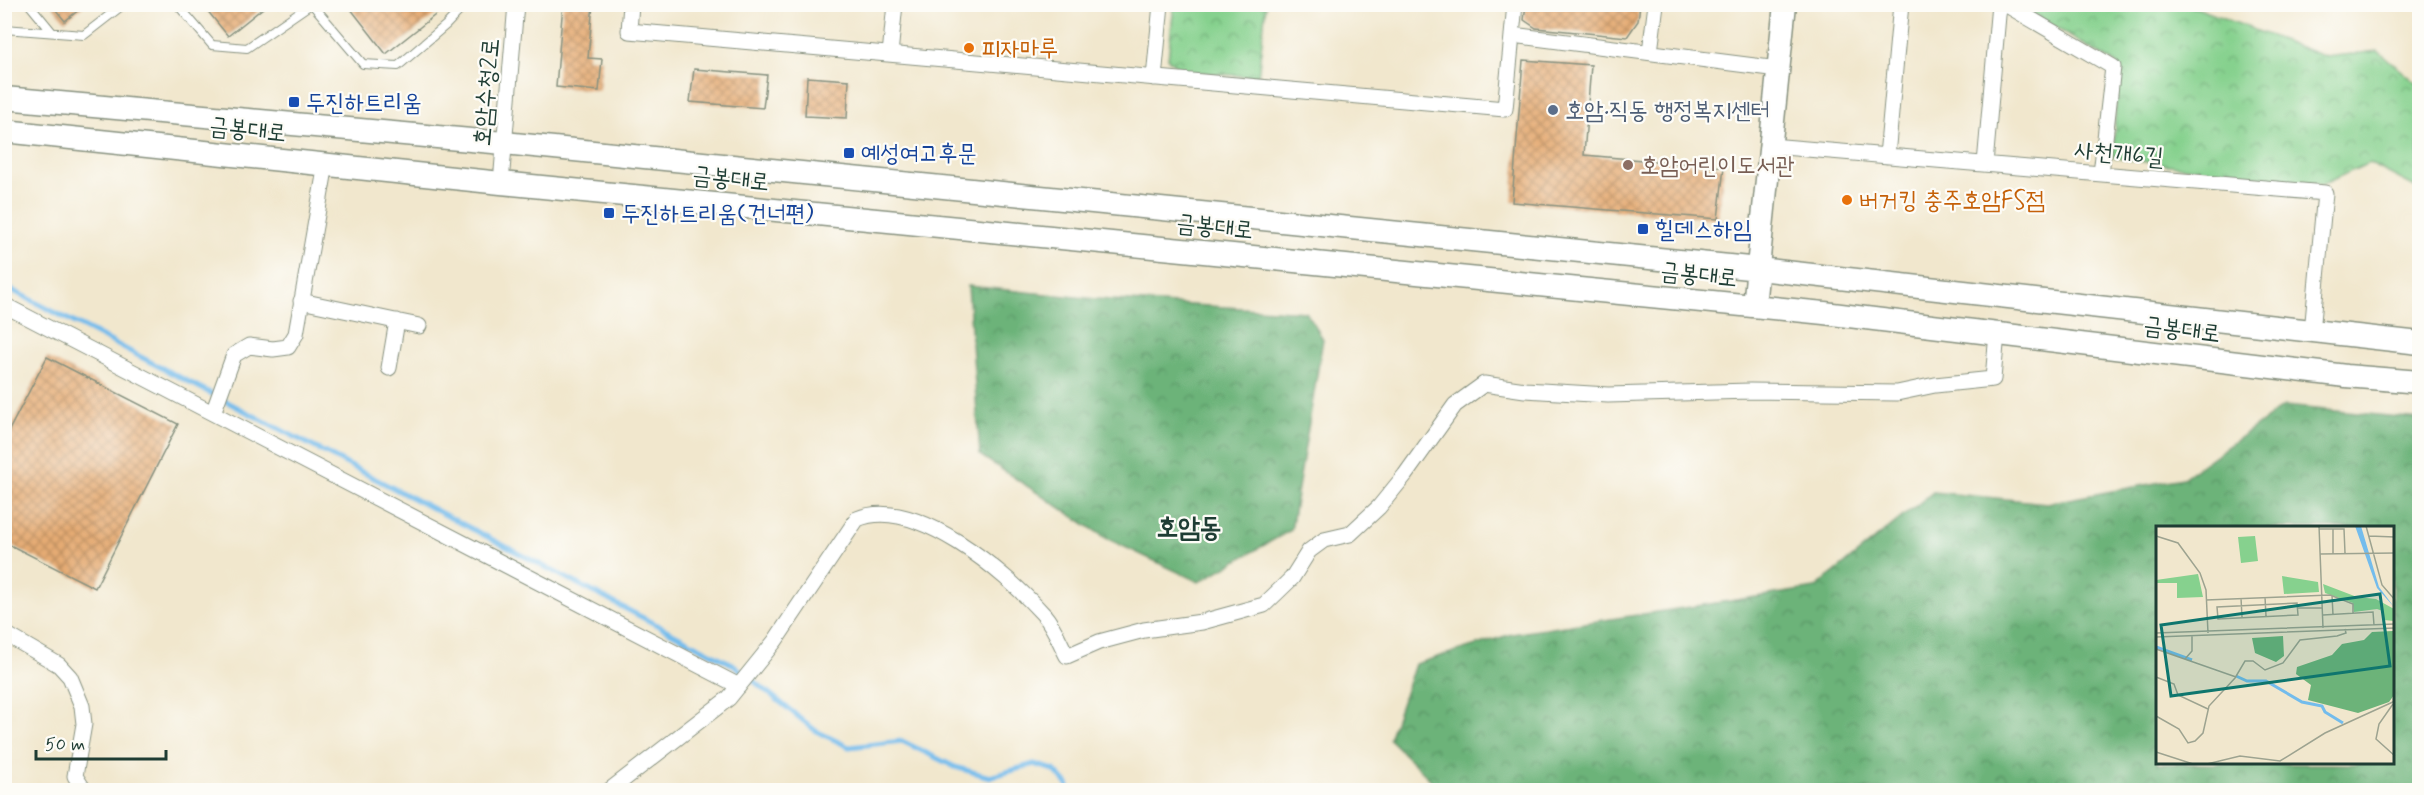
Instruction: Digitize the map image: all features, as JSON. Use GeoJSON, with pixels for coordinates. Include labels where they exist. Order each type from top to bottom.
{"type":"FeatureCollection","features":[{"type":"Feature","properties":{"kind":"street","name":"호암수청2로"},"geometry":{"type":"LineString","coordinates":[[501,183],[516,4]]}},
{"type":"Feature","properties":{"kind":"street"},"geometry":{"type":"LineString","coordinates":[[631,4],[629,31],[1505,109],[1515,4]]}},
{"type":"Feature","properties":{"kind":"street"},"geometry":{"type":"LineString","coordinates":[[890,54],[895,4]]}},
{"type":"Feature","properties":{"kind":"street"},"geometry":{"type":"LineString","coordinates":[[1154,78],[1161,4]]}},
{"type":"Feature","properties":{"kind":"street"},"geometry":{"type":"LineString","coordinates":[[1650,52],[1656,4]]}},
{"type":"Feature","properties":{"kind":"street"},"geometry":{"type":"LineString","coordinates":[[1754,306],[1785,4]]}},
{"type":"Feature","properties":{"kind":"street"},"geometry":{"type":"LineString","coordinates":[[1887,156],[1901,4]]}},
{"type":"Feature","properties":{"kind":"street"},"geometry":{"type":"LineString","coordinates":[[1984,164],[1999,4]]}},
{"type":"Feature","properties":{"kind":"street"},"geometry":{"type":"LineString","coordinates":[[2005,4],[2113,68],[2102,174]]}},
{"type":"Feature","properties":{"kind":"street"},"geometry":{"type":"LineString","coordinates":[[1512,35],[1779,69]]}},
{"type":"Feature","properties":{"kind":"street","name":"금봉대로"},"geometry":{"type":"LineString","coordinates":[[4,98],[504,143],[1759,269],[2420,343]]}},
{"type":"Feature","properties":{"kind":"street","name":"금봉대로"},"geometry":{"type":"LineString","coordinates":[[4,131],[501,183],[1754,306],[2346,376],[2420,382]]}},
{"type":"Feature","properties":{"kind":"street","name":"사천개6길"},"geometry":{"type":"LineString","coordinates":[[1771,146],[2325,193],[2312,332]]}},
{"type":"Feature","properties":{"kind":"street"},"geometry":{"type":"LineString","coordinates":[[213,413],[234,355],[249,346],[273,349],[288,347],[296,334],[326,164]]}},
{"type":"Feature","properties":{"kind":"street"},"geometry":{"type":"LineString","coordinates":[[301,301],[419,326]]}},
{"type":"Feature","properties":{"kind":"street"},"geometry":{"type":"LineString","coordinates":[[4,305],[739,686]]}},
{"type":"Feature","properties":{"kind":"street"},"geometry":{"type":"LineString","coordinates":[[389,368],[396,321]]}},
{"type":"Feature","properties":{"kind":"street"},"geometry":{"type":"LineString","coordinates":[[610,790],[729,698],[758,665],[856,519],[871,512],[909,517],[949,535],[975,554],[1046,617],[1067,656],[1099,642],[1144,630],[1202,622],[1264,605],[1292,578],[1309,551],[1324,540],[1350,534],[1379,507],[1455,405],[1484,384],[1525,390],[1608,395],[1749,391],[1897,393],[1935,385],[1993,379],[1997,333]]}},
{"type":"Feature","properties":{"kind":"street"},"geometry":{"type":"LineString","coordinates":[[4,633],[59,664],[70,677],[82,706],[84,724],[75,776],[84,790]]}},
{"type":"Feature","properties":{"kind":"lane"},"geometry":{"type":"LineString","coordinates":[[29,4],[51,32]]}},
{"type":"Feature","properties":{"kind":"lane"},"geometry":{"type":"LineString","coordinates":[[4,29],[84,34],[124,4]]}},
{"type":"Feature","properties":{"kind":"lane"},"geometry":{"type":"LineString","coordinates":[[177,4],[212,45],[247,48],[311,4],[363,64],[398,66],[446,25],[466,4]]}},
{"type":"Feature","properties":{"kind":"green space"},"geometry":{"type":"Polygon","coordinates":[[[1174,5],[1266,5],[1258,77],[1182,71],[1168,59],[1174,5]]]}},
{"type":"Feature","properties":{"kind":"green space"},"geometry":{"type":"Polygon","coordinates":[[[2018,5],[2189,5],[2326,57],[2378,51],[2419,85],[2419,189],[2369,163],[2321,185],[2117,158],[2113,156],[2118,65],[2018,5]]]}},
{"type":"Feature","properties":{"kind":"green space"},"geometry":{"type":"Polygon","coordinates":[[[968,286],[1096,299],[1306,312],[1323,339],[1291,530],[1199,582],[1106,538],[980,455],[968,286]]]}},
{"type":"Feature","properties":{"kind":"green space"},"geometry":{"type":"Polygon","coordinates":[[[2284,406],[2419,419],[2419,790],[1441,790],[1389,739],[1415,664],[1512,634],[1815,588],[1933,492],[2047,503],[2183,478],[2284,406]]]}},
{"type":"Feature","properties":{"kind":"building"},"geometry":{"type":"Polygon","coordinates":[[[51,4],[86,4],[65,21],[51,4]]]}},
{"type":"Feature","properties":{"kind":"building"},"geometry":{"type":"Polygon","coordinates":[[[202,4],[268,4],[228,36],[202,4]]]}},
{"type":"Feature","properties":{"kind":"building"},"geometry":{"type":"Polygon","coordinates":[[[347,4],[449,4],[386,54],[347,4]]]}},
{"type":"Feature","properties":{"kind":"building"},"geometry":{"type":"Polygon","coordinates":[[[563,4],[593,4],[588,58],[602,59],[599,91],[556,87],[563,4]]]}},
{"type":"Feature","properties":{"kind":"building"},"geometry":{"type":"Polygon","coordinates":[[[1526,4],[1640,4],[1638,21],[1627,37],[1536,28],[1524,20],[1526,4]]]}},
{"type":"Feature","properties":{"kind":"building","name":"호암·직동 행정복지센터"},"geometry":{"type":"Polygon","coordinates":[[[1523,60],[1591,65],[1584,155],[1724,167],[1718,219],[1512,202],[1523,60]]]}},
{"type":"Feature","properties":{"kind":"building"},"geometry":{"type":"Polygon","coordinates":[[[694,69],[767,75],[763,108],[690,102],[694,69]]]}},
{"type":"Feature","properties":{"kind":"building"},"geometry":{"type":"Polygon","coordinates":[[[807,77],[849,80],[847,118],[805,116],[807,77]]]}},
{"type":"Feature","properties":{"kind":"building"},"geometry":{"type":"Polygon","coordinates":[[[47,357],[178,424],[95,588],[4,542],[4,440],[47,357]]]}},
{"type":"Feature","properties":{"kind":"waterway"},"geometry":{"type":"LineString","coordinates":[[4,286],[734,665],[816,731],[849,747],[902,741],[955,767],[990,777],[1034,764],[1054,770],[1067,784],[1069,790]]}},
{"type":"Feature","properties":{"kind":"place","name":"피자마루"},"geometry":{"type":"Point","coordinates":[969,48]}},
{"type":"Feature","properties":{"kind":"place","name":"두진하트리움"},"geometry":{"type":"Point","coordinates":[294,102]}},
{"type":"Feature","properties":{"kind":"place","name":"호암·직동 행정복지센터"},"geometry":{"type":"Point","coordinates":[1553,110]}},
{"type":"Feature","properties":{"kind":"place","name":"예성여고후문"},"geometry":{"type":"Point","coordinates":[849,153]}},
{"type":"Feature","properties":{"kind":"place","name":"호암어린이도서관"},"geometry":{"type":"Point","coordinates":[1628,165]}},
{"type":"Feature","properties":{"kind":"place","name":"버거킹 충주호암FS점"},"geometry":{"type":"Point","coordinates":[1847,200]}},
{"type":"Feature","properties":{"kind":"place","name":"두진하트리움(건너편)"},"geometry":{"type":"Point","coordinates":[609,213]}},
{"type":"Feature","properties":{"kind":"place","name":"힐데스하임"},"geometry":{"type":"Point","coordinates":[1643,229]}},
{"type":"Feature","properties":{"kind":"district","name":"호암동"},"geometry":{"type":"Point","coordinates":[1189,527]}}]}
